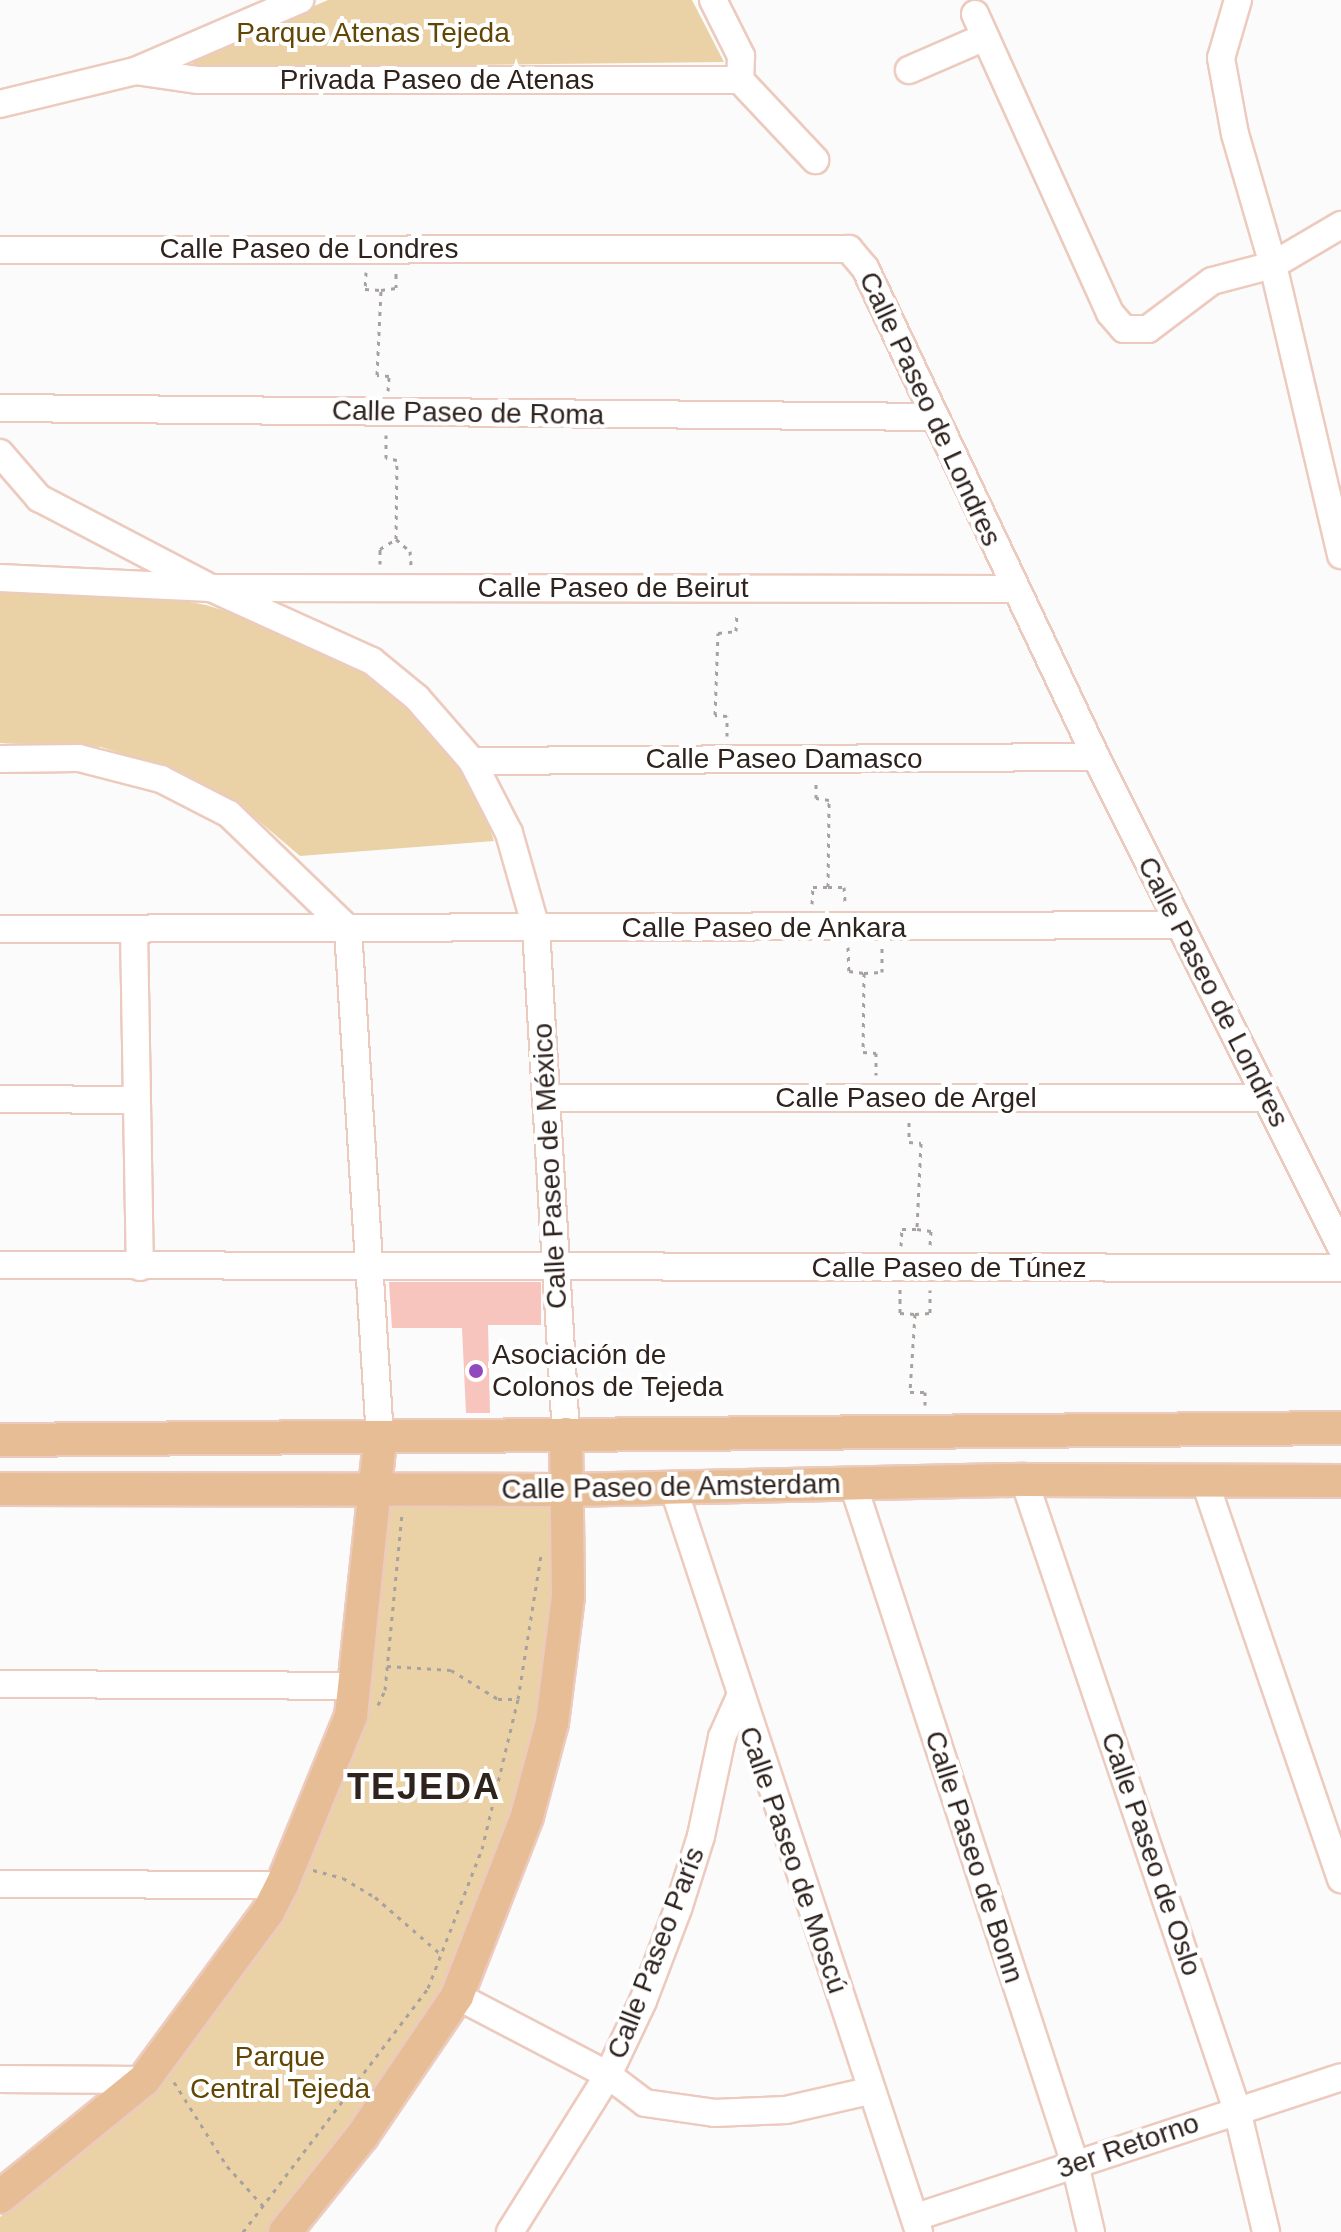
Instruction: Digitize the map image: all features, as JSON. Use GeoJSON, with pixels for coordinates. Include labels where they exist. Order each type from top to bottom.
{"type":"FeatureCollection","features":[{"type":"Feature","properties":{"kind":"main road","name":"Calle Paseo de Amsterdam"},"geometry":{"type":"LineString","coordinates":[[0,1440],[1341,1428]]}},
{"type":"Feature","properties":{"kind":"main road","name":"Calle Paseo de México"},"geometry":{"type":"LineString","coordinates":[[275,2220],[362,2136],[457,1996],[527,1816],[552,1723],[568,1597],[566,1434]]}},
{"type":"Feature","properties":{"kind":"main road"},"geometry":{"type":"LineString","coordinates":[[0,2197],[155,2076],[292,1876],[357,1686],[378,1489],[380,1438]]}},
{"type":"Feature","properties":{"kind":"main road","name":"Calle Paseo de Amsterdam"},"geometry":{"type":"LineString","coordinates":[[0,1489],[569,1490],[1024,1480],[1341,1481]]}},
{"type":"Feature","properties":{"kind":"street","name":"Privada Paseo de Atenas"},"geometry":{"type":"LineString","coordinates":[[8,104],[135,71],[300,0]]}},
{"type":"Feature","properties":{"kind":"street"},"geometry":{"type":"LineString","coordinates":[[713,0],[741,56],[740,80],[815,160]]}},
{"type":"Feature","properties":{"kind":"street"},"geometry":{"type":"LineString","coordinates":[[1238,0],[1221,58],[1235,134],[1273,265],[1341,555]]}},
{"type":"Feature","properties":{"kind":"street"},"geometry":{"type":"LineString","coordinates":[[909,70],[980,25],[1110,313],[1124,329],[1148,329],[1212,281],[1273,265],[1341,225]]}},
{"type":"Feature","properties":{"kind":"street"},"geometry":{"type":"LineString","coordinates":[[182,50],[186,78]]}},
{"type":"Feature","properties":{"kind":"street","name":"Privada Paseo de Atenas"},"geometry":{"type":"LineString","coordinates":[[135,71],[186,78],[740,80]]}},
{"type":"Feature","properties":{"kind":"street"},"geometry":{"type":"LineString","coordinates":[[0,126],[8,104]]}},
{"type":"Feature","properties":{"kind":"street","name":"Calle Paseo de Londres"},"geometry":{"type":"LineString","coordinates":[[0,250],[849,249],[865,268],[1096,757],[1341,1247]]}},
{"type":"Feature","properties":{"kind":"street","name":"Calle Paseo de Roma"},"geometry":{"type":"LineString","coordinates":[[0,408],[935,417]]}},
{"type":"Feature","properties":{"kind":"street"},"geometry":{"type":"LineString","coordinates":[[0,453],[39,498],[211,588]]}},
{"type":"Feature","properties":{"kind":"street","name":"Calle Paseo de México"},"geometry":{"type":"LineString","coordinates":[[0,578],[211,588],[372,661],[417,698],[472,761],[509,833],[536,928],[566,1434]]}},
{"type":"Feature","properties":{"kind":"street","name":"Calle Paseo de Beirut"},"geometry":{"type":"LineString","coordinates":[[211,588],[1015,589]]}},
{"type":"Feature","properties":{"kind":"street","name":"Calle Paseo Damasco"},"geometry":{"type":"LineString","coordinates":[[472,761],[1096,757]]}},
{"type":"Feature","properties":{"kind":"street"},"geometry":{"type":"LineString","coordinates":[[0,759],[79,758],[161,779],[229,814],[348,929],[380,1438]]}},
{"type":"Feature","properties":{"kind":"street","name":"Calle Paseo de Ankara"},"geometry":{"type":"LineString","coordinates":[[0,929],[1180,925]]}},
{"type":"Feature","properties":{"kind":"street"},"geometry":{"type":"LineString","coordinates":[[134,930],[140,1267]]}},
{"type":"Feature","properties":{"kind":"street","name":"Calle Paseo de Argel"},"geometry":{"type":"LineString","coordinates":[[546,1098],[1266,1098]]}},
{"type":"Feature","properties":{"kind":"street"},"geometry":{"type":"LineString","coordinates":[[0,1099],[136,1100]]}},
{"type":"Feature","properties":{"kind":"street","name":"Calle Paseo de Túnez"},"geometry":{"type":"LineString","coordinates":[[0,1265],[1341,1268]]}},
{"type":"Feature","properties":{"kind":"street","name":"Calle Paseo de Oslo"},"geometry":{"type":"LineString","coordinates":[[1024,1480],[1237,2110],[1266,2232]]}},
{"type":"Feature","properties":{"kind":"street"},"geometry":{"type":"LineString","coordinates":[[1205,1482],[1341,1879]]}},
{"type":"Feature","properties":{"kind":"street","name":"Calle Paseo de Bonn"},"geometry":{"type":"LineString","coordinates":[[853,1484],[1075,2164],[1091,2232]]}},
{"type":"Feature","properties":{"kind":"street","name":"Calle Paseo de Moscú"},"geometry":{"type":"LineString","coordinates":[[673,1487],[739,1699],[869,2091],[918,2225]]}},
{"type":"Feature","properties":{"kind":"street"},"geometry":{"type":"LineString","coordinates":[[0,1684],[357,1686]]}},
{"type":"Feature","properties":{"kind":"street","name":"Calle Paseo París"},"geometry":{"type":"LineString","coordinates":[[510,2232],[608,2075],[678,1909],[701,1836],[722,1737],[739,1699]]}},
{"type":"Feature","properties":{"kind":"street"},"geometry":{"type":"LineString","coordinates":[[0,1884],[292,1876]]}},
{"type":"Feature","properties":{"kind":"street"},"geometry":{"type":"LineString","coordinates":[[457,1996],[608,2075],[645,2103],[714,2113],[786,2110],[869,2091]]}},
{"type":"Feature","properties":{"kind":"street"},"geometry":{"type":"LineString","coordinates":[[0,2079],[155,2076]]}},
{"type":"Feature","properties":{"kind":"street","name":"3er Retorno"},"geometry":{"type":"LineString","coordinates":[[918,2225],[1075,2164],[1341,2077]]}},
{"type":"Feature","properties":{"kind":"path"},"geometry":{"type":"LineString","coordinates":[[366,249],[365,289],[381,290],[396,288],[395,249]]}},
{"type":"Feature","properties":{"kind":"path"},"geometry":{"type":"LineString","coordinates":[[381,290],[377,375],[389,376],[386,458],[397,460],[396,539]]}},
{"type":"Feature","properties":{"kind":"path"},"geometry":{"type":"LineString","coordinates":[[379,588],[380,549],[396,539]]}},
{"type":"Feature","properties":{"kind":"path"},"geometry":{"type":"LineString","coordinates":[[396,539],[410,551],[414,588]]}},
{"type":"Feature","properties":{"kind":"path"},"geometry":{"type":"LineString","coordinates":[[727,760],[727,716],[715,715],[718,633],[736,631],[737,589]]}},
{"type":"Feature","properties":{"kind":"path"},"geometry":{"type":"LineString","coordinates":[[817,759],[816,798],[829,800],[828,887]]}},
{"type":"Feature","properties":{"kind":"path"},"geometry":{"type":"LineString","coordinates":[[811,926],[813,887],[844,887],[849,971],[864,973],[882,972],[882,927]]}},
{"type":"Feature","properties":{"kind":"path"},"geometry":{"type":"LineString","coordinates":[[864,973],[863,1052],[876,1053],[877,1098]]}},
{"type":"Feature","properties":{"kind":"path"},"geometry":{"type":"LineString","coordinates":[[910,1098],[909,1142],[921,1143],[917,1229]]}},
{"type":"Feature","properties":{"kind":"path"},"geometry":{"type":"LineString","coordinates":[[902,1229],[917,1229],[931,1231],[930,1313],[900,1313],[902,1229]]}},
{"type":"Feature","properties":{"kind":"path"},"geometry":{"type":"LineString","coordinates":[[915,1314],[910,1392],[925,1392],[925,1431]]}},
{"type":"Feature","properties":{"kind":"path"},"geometry":{"type":"LineString","coordinates":[[243,2232],[275,2220],[428,1988],[482,1849],[518,1699],[541,1554]]}},
{"type":"Feature","properties":{"kind":"path"},"geometry":{"type":"LineString","coordinates":[[387,1666],[451,1670],[498,1699],[518,1699]]}},
{"type":"Feature","properties":{"kind":"path"},"geometry":{"type":"LineString","coordinates":[[292,1876],[343,1878],[375,1897],[442,1955]]}},
{"type":"Feature","properties":{"kind":"path"},"geometry":{"type":"LineString","coordinates":[[155,2076],[275,2220]]}},
{"type":"Feature","properties":{"kind":"green space","name":"Parque Atenas Tejeda"},"geometry":{"type":"Polygon","coordinates":[[[328,0],[692,0],[724,62],[201,68],[188,61],[328,0]]]}},
{"type":"Feature","properties":{"kind":"green space"},"geometry":{"type":"Polygon","coordinates":[[[0,583],[129,591],[206,605],[293,632],[383,679],[475,784],[494,841],[300,856],[245,809],[178,771],[101,747],[0,743],[0,583]]]}},
{"type":"Feature","properties":{"kind":"green space","name":"Parque Central Tejeda"},"geometry":{"type":"Polygon","coordinates":[[[562,1499],[540,1707],[520,1785],[458,1959],[422,2034],[274,2232],[0,2232],[0,2217],[136,2101],[291,1897],[367,1695],[382,1500],[562,1499]]]}},
{"type":"Feature","properties":{"kind":"building","name":"Asociación de Colonos de Tejeda"},"geometry":{"type":"Polygon","coordinates":[[[389,1282],[541,1282],[541,1325],[488,1325],[490,1413],[466,1413],[462,1328],[392,1328],[389,1282]]]}},
{"type":"Feature","properties":{"kind":"place","name":"Asociación de Colonos de Tejeda"},"geometry":{"type":"Point","coordinates":[476,1371]}},
{"type":"Feature","properties":{"kind":"district","name":"TEJEDA"},"geometry":{"type":"Point","coordinates":[424,1787]}}]}
